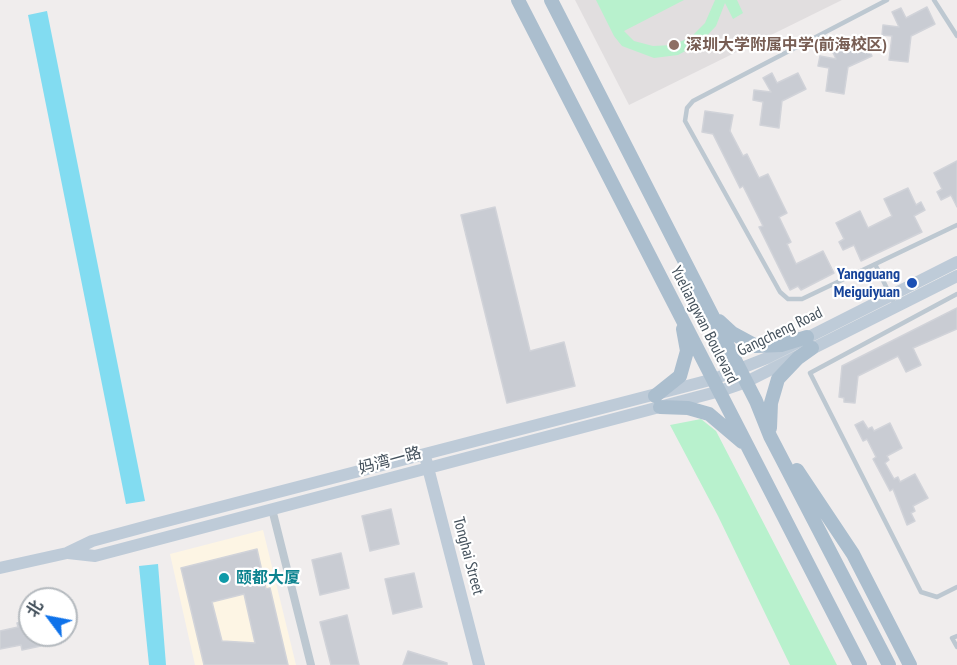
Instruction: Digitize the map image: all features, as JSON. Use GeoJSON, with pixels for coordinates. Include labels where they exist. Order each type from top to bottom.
{"type":"FeatureCollection","features":[{"type":"Feature","properties":{"kind":"main road","name":"Yueliangwan Boulevard"},"geometry":{"type":"LineString","coordinates":[[518,0],[860,665]]}},
{"type":"Feature","properties":{"kind":"main road","name":"Yueliangwan Boulevard"},"geometry":{"type":"LineString","coordinates":[[551,0],[889,665]]}},
{"type":"Feature","properties":{"kind":"main road"},"geometry":{"type":"LineString","coordinates":[[706,304],[732,333],[756,346],[810,343]]}},
{"type":"Feature","properties":{"kind":"main road"},"geometry":{"type":"LineString","coordinates":[[679,313],[687,351],[685,362],[680,376],[657,401],[709,414],[729,430],[754,458]]}},
{"type":"Feature","properties":{"kind":"main road"},"geometry":{"type":"LineString","coordinates":[[810,343],[778,379],[771,403],[774,442],[791,462],[853,554],[910,665]]}},
{"type":"Feature","properties":{"kind":"street","name":"Gangcheng Road"},"geometry":{"type":"LineString","coordinates":[[717,385],[743,376],[893,301],[957,262]]}},
{"type":"Feature","properties":{"kind":"street","name":"Gangcheng Road"},"geometry":{"type":"LineString","coordinates":[[893,301],[957,276]]}},
{"type":"Feature","properties":{"kind":"street","name":"妈湾一路"},"geometry":{"type":"LineString","coordinates":[[0,568],[67,553],[92,541],[426,462],[717,385]]}},
{"type":"Feature","properties":{"kind":"street","name":"妈湾一路"},"geometry":{"type":"LineString","coordinates":[[67,553],[95,556],[272,509],[426,462]]}},
{"type":"Feature","properties":{"kind":"street","name":"Tonghai Street"},"geometry":{"type":"LineString","coordinates":[[426,462],[479,665]]}},
{"type":"Feature","properties":{"kind":"street"},"geometry":{"type":"LineString","coordinates":[[272,509],[311,665]]}},
{"type":"Feature","properties":{"kind":"lane"},"geometry":{"type":"LineString","coordinates":[[887,0],[693,102],[685,114],[685,121],[783,295],[794,301],[957,225]]}},
{"type":"Feature","properties":{"kind":"lane"},"geometry":{"type":"LineString","coordinates":[[934,0],[957,36]]}},
{"type":"Feature","properties":{"kind":"lane"},"geometry":{"type":"LineString","coordinates":[[875,264],[893,301]]}},
{"type":"Feature","properties":{"kind":"lane"},"geometry":{"type":"LineString","coordinates":[[957,294],[810,373],[921,591],[937,597],[957,587]]}},
{"type":"Feature","properties":{"kind":"lane"},"geometry":{"type":"LineString","coordinates":[[957,636],[952,638],[957,647]]}},
{"type":"Feature","properties":{"kind":"shaded area","name":"深圳大学附属中学(前海校区)"},"geometry":{"type":"Polygon","coordinates":[[[575,0],[842,0],[629,105],[575,0]]]}},
{"type":"Feature","properties":{"kind":"shaded area"},"geometry":{"type":"Polygon","coordinates":[[[263,530],[296,665],[195,665],[170,554],[263,530]]]}},
{"type":"Feature","properties":{"kind":"green space"},"geometry":{"type":"Polygon","coordinates":[[[596,0],[684,0],[624,31],[634,41],[653,46],[673,45],[691,37],[705,23],[715,0],[737,0],[743,13],[733,19],[725,3],[716,26],[700,43],[678,55],[654,58],[622,46],[614,36],[596,0]]]}},
{"type":"Feature","properties":{"kind":"green space"},"geometry":{"type":"Polygon","coordinates":[[[701,419],[716,431],[837,665],[790,665],[718,516],[670,425],[701,419]]]}},
{"type":"Feature","properties":{"kind":"water"},"geometry":{"type":"Polygon","coordinates":[[[47,11],[145,501],[126,504],[28,15],[47,11]]]}},
{"type":"Feature","properties":{"kind":"water"},"geometry":{"type":"Polygon","coordinates":[[[158,564],[166,665],[149,665],[139,566],[158,564]]]}},
{"type":"Feature","properties":{"kind":"building"},"geometry":{"type":"Polygon","coordinates":[[[927,7],[935,24],[911,36],[908,62],[889,60],[892,36],[882,35],[883,25],[899,27],[892,12],[901,8],[906,18],[927,7]]]}},
{"type":"Feature","properties":{"kind":"building"},"geometry":{"type":"Polygon","coordinates":[[[838,39],[842,49],[864,39],[872,56],[848,67],[844,94],[826,91],[829,68],[818,66],[820,56],[836,59],[829,44],[838,39]]]}},
{"type":"Feature","properties":{"kind":"building"},"geometry":{"type":"Polygon","coordinates":[[[772,73],[777,83],[798,73],[806,89],[782,101],[779,128],[760,125],[763,102],[753,100],[754,90],[771,92],[763,78],[772,73]]]}},
{"type":"Feature","properties":{"kind":"building"},"geometry":{"type":"Polygon","coordinates":[[[705,111],[733,115],[730,131],[743,156],[747,154],[759,178],[768,174],[787,213],[779,217],[791,242],[787,244],[796,264],[823,251],[834,273],[801,290],[798,286],[790,290],[759,227],[763,226],[743,186],[740,188],[713,134],[702,132],[705,111]]]}},
{"type":"Feature","properties":{"kind":"building"},"geometry":{"type":"Polygon","coordinates":[[[957,161],[957,207],[951,195],[941,200],[937,192],[942,189],[934,173],[957,161]]]}},
{"type":"Feature","properties":{"kind":"building"},"geometry":{"type":"Polygon","coordinates":[[[908,188],[916,205],[921,202],[925,210],[914,216],[922,232],[861,261],[854,245],[843,250],[839,242],[844,239],[836,223],[860,211],[868,228],[892,216],[884,199],[908,188]]]}},
{"type":"Feature","properties":{"kind":"building"},"geometry":{"type":"Polygon","coordinates":[[[495,207],[530,351],[564,342],[575,386],[507,403],[461,215],[495,207]]]}},
{"type":"Feature","properties":{"kind":"building"},"geometry":{"type":"Polygon","coordinates":[[[957,308],[957,329],[913,348],[921,365],[906,372],[898,356],[858,376],[855,403],[844,402],[844,398],[839,397],[842,366],[957,308]]]}},
{"type":"Feature","properties":{"kind":"building"},"geometry":{"type":"Polygon","coordinates":[[[863,421],[868,429],[872,427],[874,431],[890,423],[902,448],[887,456],[889,460],[885,463],[894,479],[898,477],[900,482],[915,474],[928,498],[913,506],[915,511],[911,513],[915,521],[907,525],[893,489],[890,491],[873,459],[876,457],[867,439],[863,441],[855,425],[863,421]]]}},
{"type":"Feature","properties":{"kind":"building"},"geometry":{"type":"Polygon","coordinates":[[[391,509],[399,544],[370,551],[362,516],[391,509]]]}},
{"type":"Feature","properties":{"kind":"building"},"geometry":{"type":"Polygon","coordinates":[[[257,549],[266,589],[270,588],[288,665],[204,665],[181,568],[257,549]],[[244,594],[212,602],[222,641],[255,643],[244,594]]]}},
{"type":"Feature","properties":{"kind":"building"},"geometry":{"type":"Polygon","coordinates":[[[341,553],[349,588],[320,595],[312,560],[341,553]]]}},
{"type":"Feature","properties":{"kind":"building"},"geometry":{"type":"Polygon","coordinates":[[[414,573],[422,607],[393,614],[385,579],[414,573]]]}},
{"type":"Feature","properties":{"kind":"building"},"geometry":{"type":"Polygon","coordinates":[[[347,615],[359,665],[331,665],[320,622],[347,615]]]}},
{"type":"Feature","properties":{"kind":"building"},"geometry":{"type":"Polygon","coordinates":[[[18,627],[18,646],[0,649],[0,631],[18,627]]]}},
{"type":"Feature","properties":{"kind":"building"},"geometry":{"type":"Polygon","coordinates":[[[408,651],[447,663],[447,665],[403,665],[408,651]]]}},
{"type":"Feature","properties":{"kind":"place","name":"深圳大学附属中学(前海校区)"},"geometry":{"type":"Point","coordinates":[674,45]}},
{"type":"Feature","properties":{"kind":"place","name":"Yangguang Meiguiyuan"},"geometry":{"type":"Point","coordinates":[912,283]}},
{"type":"Feature","properties":{"kind":"place","name":"颐都大厦"},"geometry":{"type":"Point","coordinates":[224,578]}}]}
